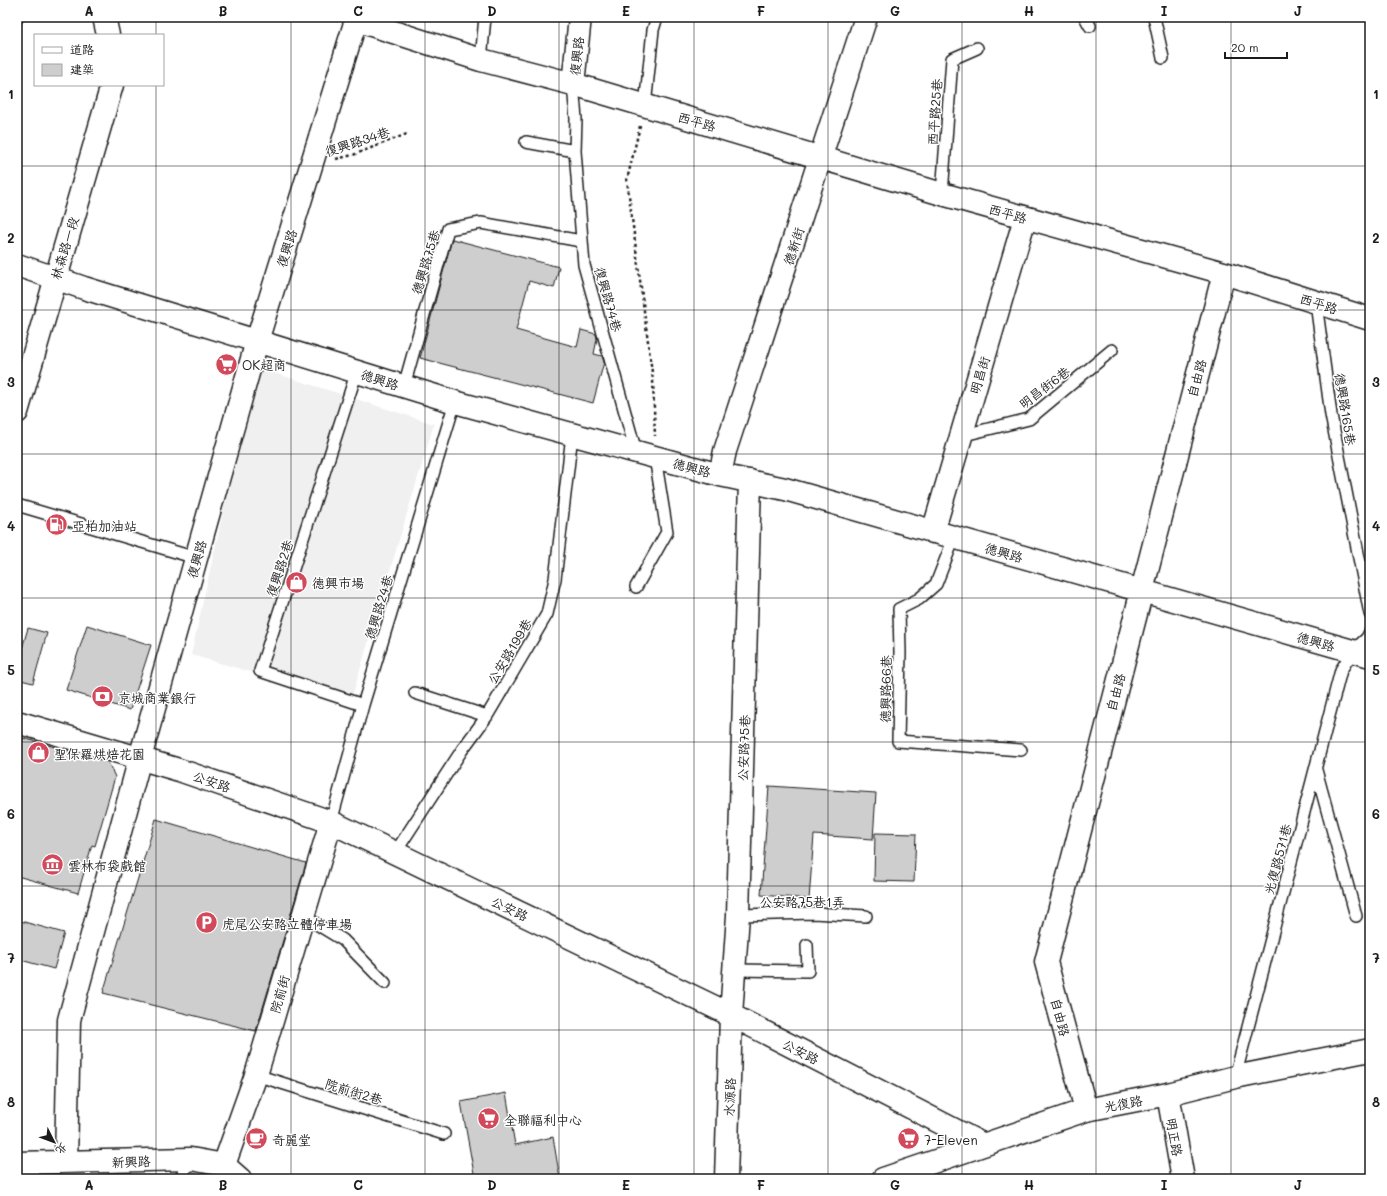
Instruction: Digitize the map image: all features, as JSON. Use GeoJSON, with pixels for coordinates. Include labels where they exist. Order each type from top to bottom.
{"type":"FeatureCollection","features":[{"type":"Feature","properties":{"kind":"street"},"geometry":{"type":"LineString","coordinates":[[104,17],[108,34]]}},
{"type":"Feature","properties":{"kind":"street","name":"復興路"},"geometry":{"type":"LineString","coordinates":[[66,1162],[68,1020],[257,341],[356,20],[481,60],[573,84],[580,17]]}},
{"type":"Feature","properties":{"kind":"street","name":"德新街"},"geometry":{"type":"LineString","coordinates":[[720,475],[725,451],[822,158],[866,17]]}},
{"type":"Feature","properties":{"kind":"street","name":"西平路"},"geometry":{"type":"LineString","coordinates":[[573,84],[942,194],[1224,273],[1370,319]]}},
{"type":"Feature","properties":{"kind":"street","name":"林森路一段"},"geometry":{"type":"LineString","coordinates":[[17,412],[112,86]]}},
{"type":"Feature","properties":{"kind":"street","name":"明昌街"},"geometry":{"type":"LineString","coordinates":[[933,532],[1025,218]]}},
{"type":"Feature","properties":{"kind":"street","name":"德興路"},"geometry":{"type":"LineString","coordinates":[[17,265],[84,288],[455,402],[720,475],[785,489],[1362,654]]}},
{"type":"Feature","properties":{"kind":"street","name":"自由路"},"geometry":{"type":"LineString","coordinates":[[1086,1110],[1046,962],[1140,591],[1224,273]]}},
{"type":"Feature","properties":{"kind":"street","name":"公安路75巷"},"geometry":{"type":"LineString","coordinates":[[730,1015],[738,915],[750,481]]}},
{"type":"Feature","properties":{"kind":"street","name":"公安路"},"geometry":{"type":"LineString","coordinates":[[17,722],[140,758],[332,822],[730,1015],[982,1144]]}},
{"type":"Feature","properties":{"kind":"street","name":"院前街"},"geometry":{"type":"LineString","coordinates":[[232,1172],[256,1075],[302,915],[332,822]]}},
{"type":"Feature","properties":{"kind":"street","name":"水源路"},"geometry":{"type":"LineString","coordinates":[[726,1179],[730,1015]]}},
{"type":"Feature","properties":{"kind":"street","name":"光復路"},"geometry":{"type":"LineString","coordinates":[[883,1179],[982,1144],[1086,1110],[1168,1094],[1235,1077],[1370,1050]]}},
{"type":"Feature","properties":{"kind":"street","name":"明正路"},"geometry":{"type":"LineString","coordinates":[[1168,1094],[1182,1179]]}},
{"type":"Feature","properties":{"kind":"street","name":"新興路"},"geometry":{"type":"LineString","coordinates":[[17,1163],[191,1159],[232,1172]]}},
{"type":"Feature","properties":{"kind":"lane"},"geometry":{"type":"LineString","coordinates":[[481,60],[485,17]]}},
{"type":"Feature","properties":{"kind":"lane"},"geometry":{"type":"LineString","coordinates":[[645,106],[653,30],[657,17]]}},
{"type":"Feature","properties":{"kind":"lane"},"geometry":{"type":"LineString","coordinates":[[1154,17],[1163,58]]}},
{"type":"Feature","properties":{"kind":"lane","name":"西平路25巷"},"geometry":{"type":"LineString","coordinates":[[942,194],[952,59],[977,48]]}},
{"type":"Feature","properties":{"kind":"lane","name":"復興路74巷"},"geometry":{"type":"LineString","coordinates":[[573,84],[576,119],[575,151],[584,265],[646,454],[667,532],[636,587]]}},
{"type":"Feature","properties":{"kind":"lane"},"geometry":{"type":"LineString","coordinates":[[526,142],[575,151]]}},
{"type":"Feature","properties":{"kind":"lane","name":"德興路75巷"},"geometry":{"type":"LineString","coordinates":[[404,386],[448,229],[481,223],[581,241]]}},
{"type":"Feature","properties":{"kind":"lane","name":"德興路165巷"},"geometry":{"type":"LineString","coordinates":[[1316,303],[1331,415],[1370,614]]}},
{"type":"Feature","properties":{"kind":"lane","name":"明昌街6巷"},"geometry":{"type":"LineString","coordinates":[[960,436],[1028,419],[1112,350]]}},
{"type":"Feature","properties":{"kind":"lane","name":"復興路2巷"},"geometry":{"type":"LineString","coordinates":[[357,371],[260,671],[363,705]]}},
{"type":"Feature","properties":{"kind":"lane","name":"德興路24巷"},"geometry":{"type":"LineString","coordinates":[[332,822],[363,705],[455,402]]}},
{"type":"Feature","properties":{"kind":"lane","name":"公安路199巷"},"geometry":{"type":"LineString","coordinates":[[395,853],[462,750],[487,716],[547,614],[555,579],[572,435]]}},
{"type":"Feature","properties":{"kind":"lane"},"geometry":{"type":"LineString","coordinates":[[17,505],[196,558]]}},
{"type":"Feature","properties":{"kind":"lane","name":"德興路66巷"},"geometry":{"type":"LineString","coordinates":[[954,538],[936,584],[919,599],[899,609],[898,741],[1021,750]]}},
{"type":"Feature","properties":{"kind":"lane"},"geometry":{"type":"LineString","coordinates":[[1362,654],[1370,632]]}},
{"type":"Feature","properties":{"kind":"lane","name":"光復路571巷"},"geometry":{"type":"LineString","coordinates":[[1235,1077],[1316,768],[1340,670],[1362,654]]}},
{"type":"Feature","properties":{"kind":"lane"},"geometry":{"type":"LineString","coordinates":[[415,693],[487,716]]}},
{"type":"Feature","properties":{"kind":"lane"},"geometry":{"type":"LineString","coordinates":[[1316,768],[1356,916]]}},
{"type":"Feature","properties":{"kind":"lane","name":"公安路75巷1弄"},"geometry":{"type":"LineString","coordinates":[[738,915],[813,913],[866,916]]}},
{"type":"Feature","properties":{"kind":"lane"},"geometry":{"type":"LineString","coordinates":[[302,915],[343,940],[385,983]]}},
{"type":"Feature","properties":{"kind":"lane"},"geometry":{"type":"LineString","coordinates":[[734,970],[808,970],[807,945]]}},
{"type":"Feature","properties":{"kind":"lane","name":"院前街2巷"},"geometry":{"type":"LineString","coordinates":[[256,1075],[444,1134]]}},
{"type":"Feature","properties":{"kind":"lane"},"geometry":{"type":"LineString","coordinates":[[180,1179],[191,1159]]}},
{"type":"Feature","properties":{"kind":"path"},"geometry":{"type":"LineString","coordinates":[[645,106],[627,180],[653,380],[646,454]]}},
{"type":"Feature","properties":{"kind":"path","name":"復興路34巷"},"geometry":{"type":"LineString","coordinates":[[312,165],[354,155],[407,134]]}},
{"type":"Feature","properties":{"kind":"shaded area","name":"德興市場"},"geometry":{"type":"Polygon","coordinates":[[[262,369],[434,424],[351,700],[191,655],[224,508],[262,369]]]}},
{"type":"Feature","properties":{"kind":"building"},"geometry":{"type":"Polygon","coordinates":[[[452,239],[559,267],[554,288],[529,281],[516,330],[577,347],[581,330],[596,334],[597,339],[594,354],[602,356],[604,362],[593,403],[420,358],[452,239]]]}},
{"type":"Feature","properties":{"kind":"building"},"geometry":{"type":"Polygon","coordinates":[[[87,625],[151,645],[130,710],[66,690],[87,625]]]}},
{"type":"Feature","properties":{"kind":"building"},"geometry":{"type":"Polygon","coordinates":[[[28,628],[47,633],[33,683],[17,679],[17,666],[28,628]]]}},
{"type":"Feature","properties":{"kind":"building"},"geometry":{"type":"Polygon","coordinates":[[[23,738],[108,762],[115,777],[95,846],[92,845],[78,893],[17,876],[17,757],[23,738]]]}},
{"type":"Feature","properties":{"kind":"building"},"geometry":{"type":"Polygon","coordinates":[[[769,786],[876,793],[873,839],[814,835],[809,899],[761,895],[769,786]]]}},
{"type":"Feature","properties":{"kind":"building","name":"虎尾公安路立體停車場"},"geometry":{"type":"Polygon","coordinates":[[[156,819],[306,863],[256,1031],[103,993],[156,819]]]}},
{"type":"Feature","properties":{"kind":"building"},"geometry":{"type":"Polygon","coordinates":[[[875,833],[916,834],[914,882],[874,881],[875,833]]]}},
{"type":"Feature","properties":{"kind":"building"},"geometry":{"type":"Polygon","coordinates":[[[17,920],[64,933],[54,969],[17,959],[17,920]]]}},
{"type":"Feature","properties":{"kind":"building","name":"全聯福利中心"},"geometry":{"type":"Polygon","coordinates":[[[506,1093],[515,1145],[553,1137],[560,1179],[475,1179],[461,1102],[506,1093]]]}},
{"type":"Feature","properties":{"kind":"place","name":"OK超商"},"geometry":{"type":"Point","coordinates":[227,364]}},
{"type":"Feature","properties":{"kind":"place","name":"亞柏加油站"},"geometry":{"type":"Point","coordinates":[56,525]}},
{"type":"Feature","properties":{"kind":"place","name":"德興市場"},"geometry":{"type":"Point","coordinates":[297,582]}},
{"type":"Feature","properties":{"kind":"place","name":"京城商業銀行"},"geometry":{"type":"Point","coordinates":[102,697]}},
{"type":"Feature","properties":{"kind":"place","name":"聖保羅烘焙花園"},"geometry":{"type":"Point","coordinates":[38,753]}},
{"type":"Feature","properties":{"kind":"place","name":"雲林布袋戲館"},"geometry":{"type":"Point","coordinates":[52,865]}},
{"type":"Feature","properties":{"kind":"place","name":"虎尾公安路立體停車場"},"geometry":{"type":"Point","coordinates":[207,923]}},
{"type":"Feature","properties":{"kind":"place","name":"全聯福利中心"},"geometry":{"type":"Point","coordinates":[488,1119]}},
{"type":"Feature","properties":{"kind":"place","name":"奇麗堂"},"geometry":{"type":"Point","coordinates":[256,1139]}},
{"type":"Feature","properties":{"kind":"place","name":"7-Eleven"},"geometry":{"type":"Point","coordinates":[909,1139]}}]}
